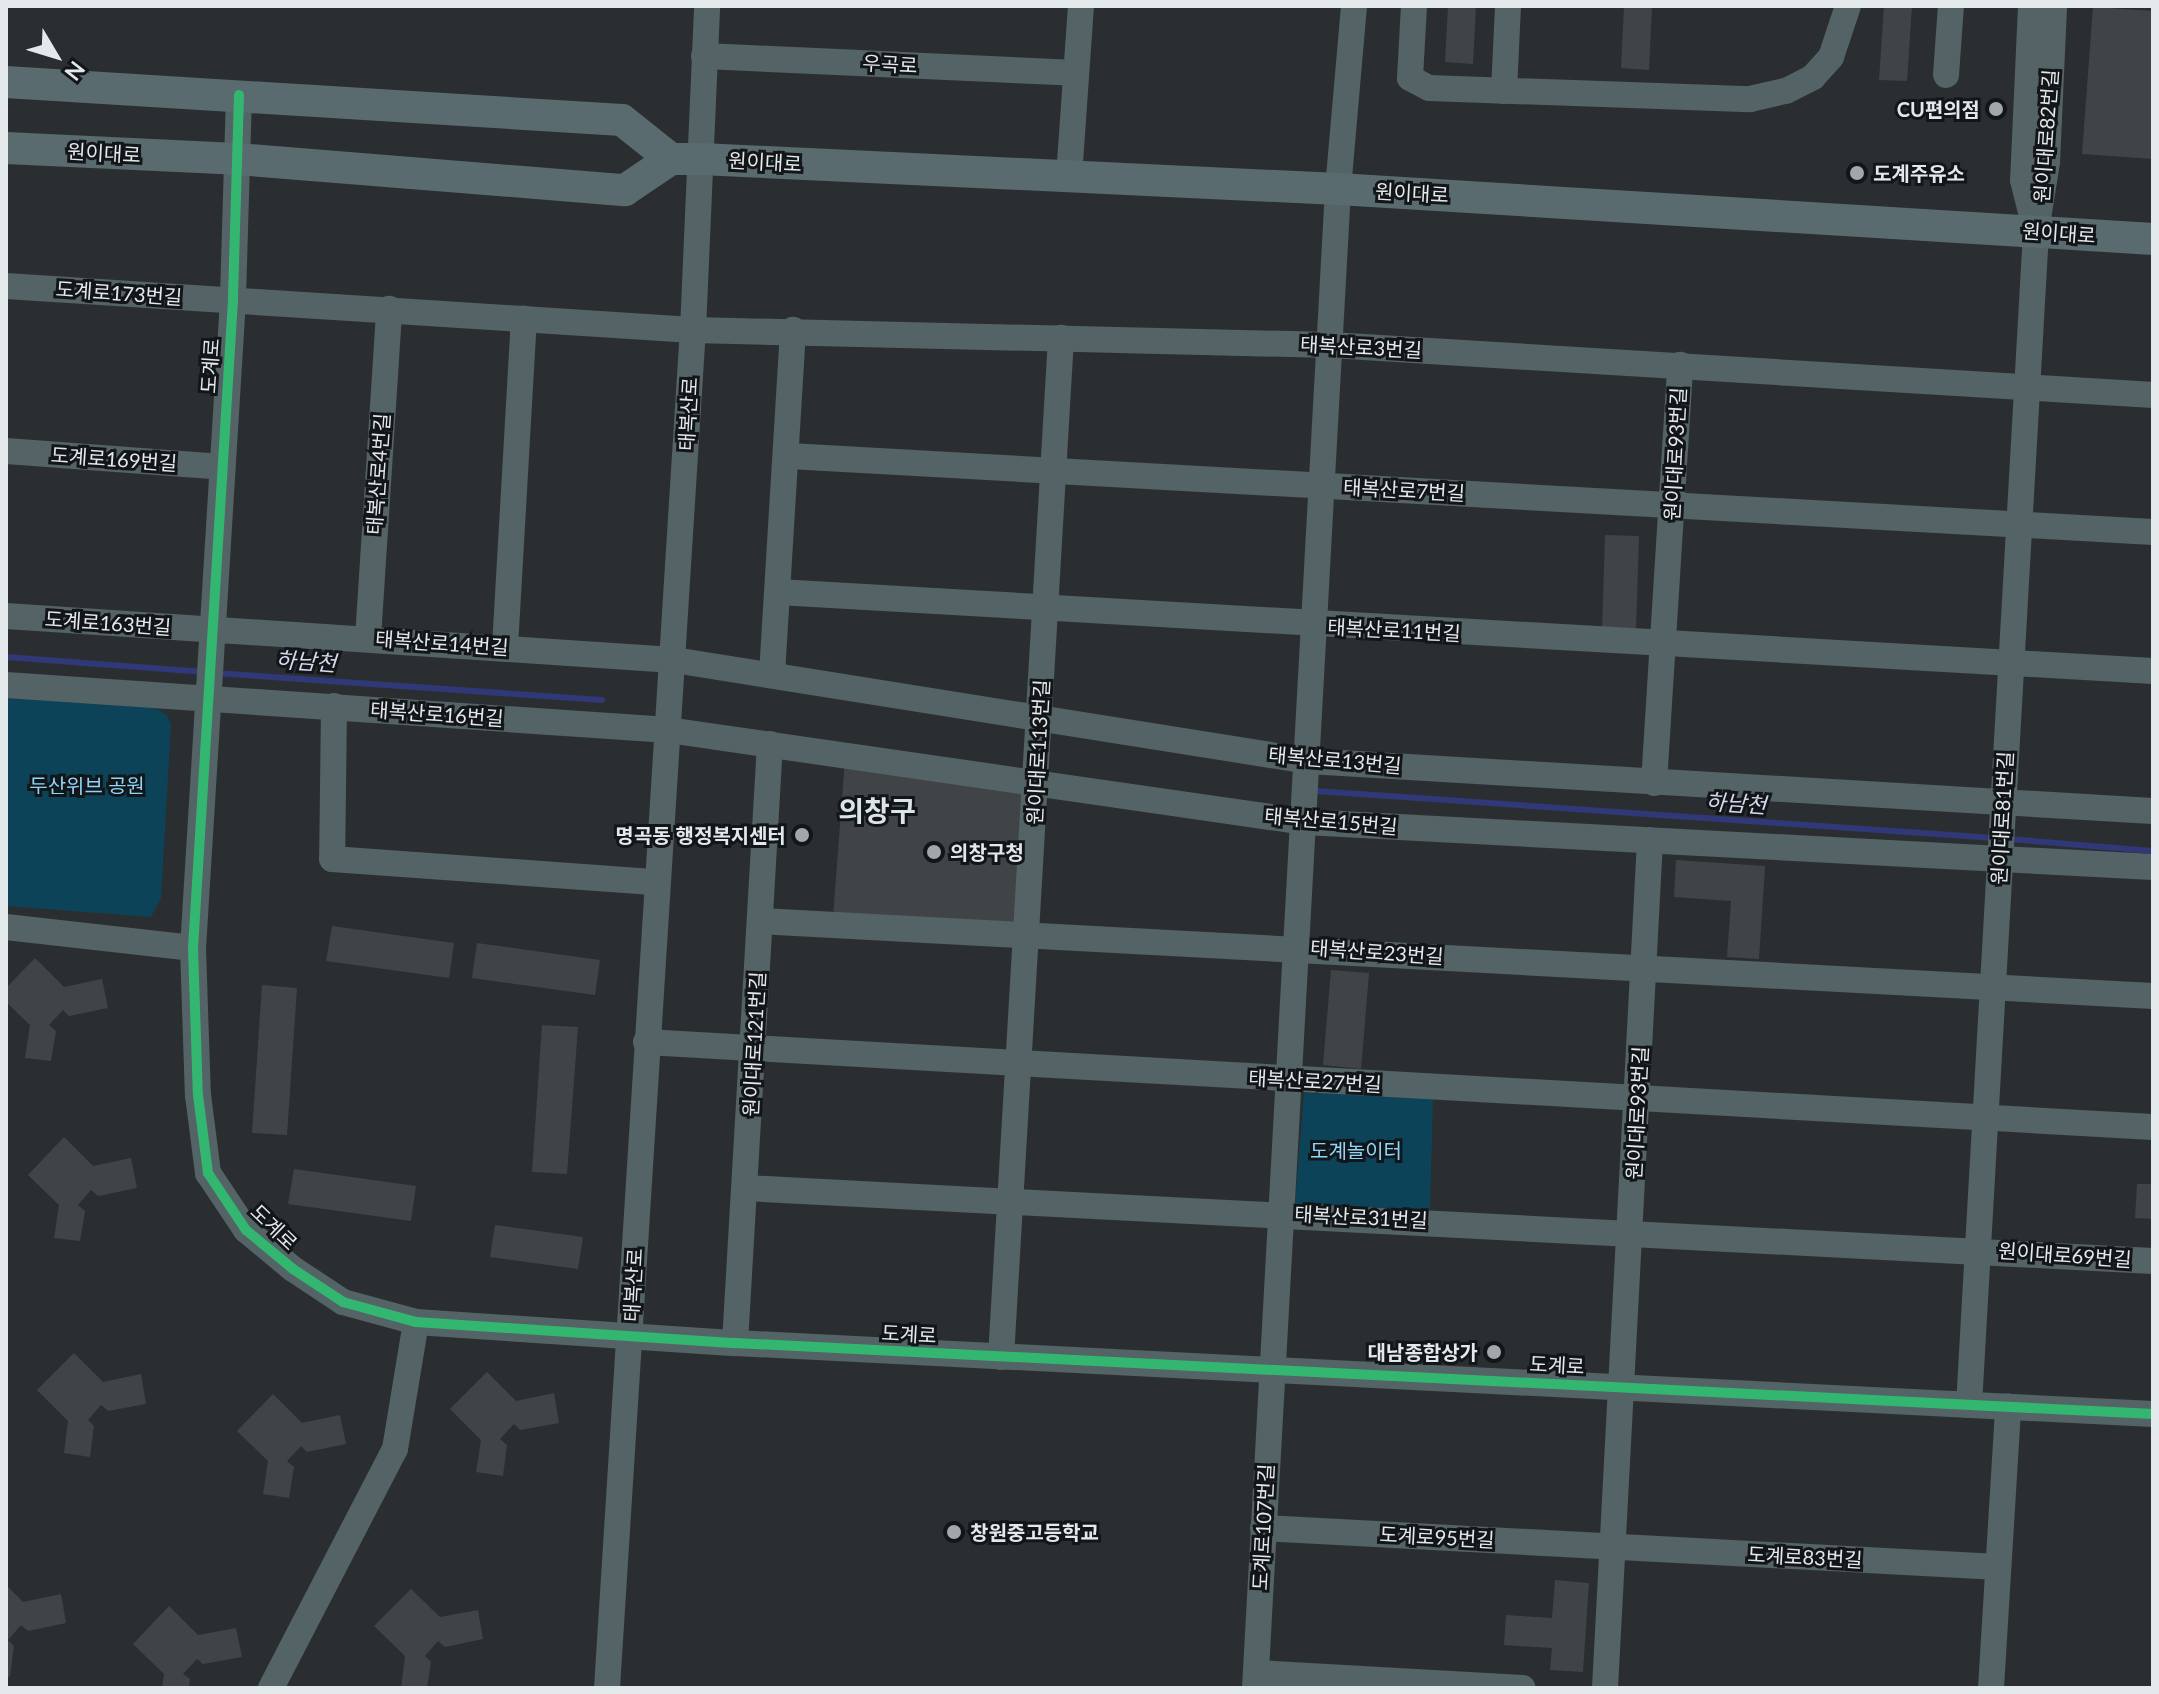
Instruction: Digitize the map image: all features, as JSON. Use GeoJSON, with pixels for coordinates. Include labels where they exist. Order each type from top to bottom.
{"type":"FeatureCollection","features":[{"type":"Feature","properties":{"kind":"main road"},"geometry":{"type":"LineString","coordinates":[[6,82],[622,120],[686,159]]}},
{"type":"Feature","properties":{"kind":"main road","name":"원이대로"},"geometry":{"type":"LineString","coordinates":[[6,148],[237,159],[625,190],[686,159],[1338,189],[2153,239]]}},
{"type":"Feature","properties":{"kind":"street"},"geometry":{"type":"LineString","coordinates":[[686,159],[704,56],[707,6]]}},
{"type":"Feature","properties":{"kind":"street"},"geometry":{"type":"LineString","coordinates":[[1069,177],[1081,6]]}},
{"type":"Feature","properties":{"kind":"street","name":"도계로107번길"},"geometry":{"type":"LineString","coordinates":[[1256,1680],[1325,486],[1338,189],[1354,6]]}},
{"type":"Feature","properties":{"kind":"street"},"geometry":{"type":"LineString","coordinates":[[1414,6],[1410,78],[1429,88],[1750,99],[1786,91],[1813,77],[1831,57],[1848,6]]}},
{"type":"Feature","properties":{"kind":"street"},"geometry":{"type":"LineString","coordinates":[[1504,91],[1508,6]]}},
{"type":"Feature","properties":{"kind":"street"},"geometry":{"type":"LineString","coordinates":[[1946,75],[1951,6]]}},
{"type":"Feature","properties":{"kind":"street","name":"원이대로82번길"},"geometry":{"type":"LineString","coordinates":[[2031,6],[2023,180],[2026,208],[2036,231]]}},
{"type":"Feature","properties":{"kind":"street","name":"원이대로82번길"},"geometry":{"type":"LineString","coordinates":[[2036,231],[2046,172],[2054,6]]}},
{"type":"Feature","properties":{"kind":"street","name":"우곡로"},"geometry":{"type":"LineString","coordinates":[[704,56],[1076,73]]}},
{"type":"Feature","properties":{"kind":"street","name":"도계로"},"geometry":{"type":"LineString","coordinates":[[239,95],[233,300],[193,948],[198,1095],[208,1173],[246,1230],[293,1269],[343,1302],[416,1322],[735,1343],[1001,1357],[1272,1366],[2153,1414]]}},
{"type":"Feature","properties":{"kind":"street","name":"태복산로"},"geometry":{"type":"LineString","coordinates":[[607,1688],[693,330],[686,159]]}},
{"type":"Feature","properties":{"kind":"street","name":"원이대로81번길"},"geometry":{"type":"LineString","coordinates":[[1969,1405],[2036,231]]}},
{"type":"Feature","properties":{"kind":"street","name":"도계로173번길"},"geometry":{"type":"LineString","coordinates":[[6,286],[233,300]]}},
{"type":"Feature","properties":{"kind":"street"},"geometry":{"type":"LineString","coordinates":[[233,300],[693,330]]}},
{"type":"Feature","properties":{"kind":"street","name":"태복산로4번길"},"geometry":{"type":"LineString","coordinates":[[368,638],[389,309]]}},
{"type":"Feature","properties":{"kind":"street"},"geometry":{"type":"LineString","coordinates":[[505,647],[524,319]]}},
{"type":"Feature","properties":{"kind":"street","name":"태복산로3번길"},"geometry":{"type":"LineString","coordinates":[[693,330],[1331,345],[2153,395]]}},
{"type":"Feature","properties":{"kind":"street"},"geometry":{"type":"LineString","coordinates":[[772,674],[789,456],[793,330]]}},
{"type":"Feature","properties":{"kind":"street","name":"원이대로113번길"},"geometry":{"type":"LineString","coordinates":[[1001,1357],[1061,338]]}},
{"type":"Feature","properties":{"kind":"street","name":"원이대로93번길"},"geometry":{"type":"LineString","coordinates":[[1654,783],[1680,365]]}},
{"type":"Feature","properties":{"kind":"street","name":"도계로169번길"},"geometry":{"type":"LineString","coordinates":[[6,451],[222,467]]}},
{"type":"Feature","properties":{"kind":"street","name":"태복산로7번길"},"geometry":{"type":"LineString","coordinates":[[789,456],[2019,524]]}},
{"type":"Feature","properties":{"kind":"street"},"geometry":{"type":"LineString","coordinates":[[2019,524],[2153,532]]}},
{"type":"Feature","properties":{"kind":"street","name":"태복산로11번길"},"geometry":{"type":"LineString","coordinates":[[778,592],[1045,611],[2011,663]]}},
{"type":"Feature","properties":{"kind":"street","name":"도계로163번길"},"geometry":{"type":"LineString","coordinates":[[6,616],[210,634]]}},
{"type":"Feature","properties":{"kind":"street","name":"태복산로14번길"},"geometry":{"type":"LineString","coordinates":[[210,634],[368,638],[505,647],[673,664]]}},
{"type":"Feature","properties":{"kind":"street"},"geometry":{"type":"LineString","coordinates":[[2011,663],[2153,671]]}},
{"type":"Feature","properties":{"kind":"street","name":"태복산로13번길"},"geometry":{"type":"LineString","coordinates":[[673,664],[772,674],[1308,761],[1654,783],[2003,811],[2153,811]]}},
{"type":"Feature","properties":{"kind":"street","name":"태복산로16번길"},"geometry":{"type":"LineString","coordinates":[[6,685],[207,692],[334,706],[668,726]]}},
{"type":"Feature","properties":{"kind":"street"},"geometry":{"type":"LineString","coordinates":[[334,706],[332,859],[656,882]]}},
{"type":"Feature","properties":{"kind":"street","name":"태복산로15번길"},"geometry":{"type":"LineString","coordinates":[[668,726],[770,744],[1305,822],[2000,856],[2153,867]]}},
{"type":"Feature","properties":{"kind":"street","name":"원이대로121번길"},"geometry":{"type":"LineString","coordinates":[[735,1343],[770,744]]}},
{"type":"Feature","properties":{"kind":"street","name":"원이대로93번길"},"geometry":{"type":"LineString","coordinates":[[1620,1387],[1650,840]]}},
{"type":"Feature","properties":{"kind":"street","name":"태복산로23번길"},"geometry":{"type":"LineString","coordinates":[[760,921],[1298,947],[1993,988]]}},
{"type":"Feature","properties":{"kind":"street"},"geometry":{"type":"LineString","coordinates":[[6,927],[193,948]]}},
{"type":"Feature","properties":{"kind":"street"},"geometry":{"type":"LineString","coordinates":[[1993,988],[2153,996]]}},
{"type":"Feature","properties":{"kind":"street","name":"태복산로27번길"},"geometry":{"type":"LineString","coordinates":[[646,1042],[1985,1117]]}},
{"type":"Feature","properties":{"kind":"street"},"geometry":{"type":"LineString","coordinates":[[1985,1117],[2153,1127]]}},
{"type":"Feature","properties":{"kind":"street","name":"태복산로31번길"},"geometry":{"type":"LineString","coordinates":[[745,1188],[1977,1249]]}},
{"type":"Feature","properties":{"kind":"street","name":"원이대로69번길"},"geometry":{"type":"LineString","coordinates":[[1977,1249],[2153,1261]]}},
{"type":"Feature","properties":{"kind":"street"},"geometry":{"type":"LineString","coordinates":[[271,1688],[395,1449],[416,1322]]}},
{"type":"Feature","properties":{"kind":"street"},"geometry":{"type":"LineString","coordinates":[[1605,1688],[1620,1387]]}},
{"type":"Feature","properties":{"kind":"street"},"geometry":{"type":"LineString","coordinates":[[1991,1688],[2008,1407]]}},
{"type":"Feature","properties":{"kind":"street","name":"도계로95번길"},"geometry":{"type":"LineString","coordinates":[[1263,1528],[1612,1546]]}},
{"type":"Feature","properties":{"kind":"street","name":"도계로83번길"},"geometry":{"type":"LineString","coordinates":[[1612,1546],[1998,1567]]}},
{"type":"Feature","properties":{"kind":"street"},"geometry":{"type":"LineString","coordinates":[[1256,1680],[1523,1688]]}},
{"type":"Feature","properties":{"kind":"green space","name":"두산위브 공원"},"geometry":{"type":"Polygon","coordinates":[[[6,698],[153,707],[167,715],[171,725],[161,898],[151,917],[6,906],[6,698]]]}},
{"type":"Feature","properties":{"kind":"green space","name":"도계놀이터"},"geometry":{"type":"Polygon","coordinates":[[[1304,1093],[1433,1096],[1430,1210],[1295,1204],[1304,1093]]]}},
{"type":"Feature","properties":{"kind":"building"},"geometry":{"type":"Polygon","coordinates":[[[1448,6],[1476,6],[1473,64],[1445,62],[1448,6]]]}},
{"type":"Feature","properties":{"kind":"building"},"geometry":{"type":"Polygon","coordinates":[[[1624,6],[1652,6],[1649,70],[1621,68],[1624,6]]]}},
{"type":"Feature","properties":{"kind":"building"},"geometry":{"type":"Polygon","coordinates":[[[1884,6],[1912,6],[1907,81],[1879,80],[1884,6]]]}},
{"type":"Feature","properties":{"kind":"building"},"geometry":{"type":"Polygon","coordinates":[[[2093,7],[2153,11],[2153,159],[2082,154],[2093,7]]]}},
{"type":"Feature","properties":{"kind":"building"},"geometry":{"type":"Polygon","coordinates":[[[1605,535],[1639,536],[1636,630],[1602,629],[1605,535]]]}},
{"type":"Feature","properties":{"kind":"building","name":"의창구청"},"geometry":{"type":"Polygon","coordinates":[[[845,759],[1034,787],[1025,928],[833,917],[845,759]]]}},
{"type":"Feature","properties":{"kind":"building"},"geometry":{"type":"Polygon","coordinates":[[[1676,860],[1765,866],[1759,959],[1727,957],[1731,901],[1674,897],[1676,860]]]}},
{"type":"Feature","properties":{"kind":"building"},"geometry":{"type":"Polygon","coordinates":[[[332,926],[454,943],[449,978],[326,961],[332,926]]]}},
{"type":"Feature","properties":{"kind":"building"},"geometry":{"type":"Polygon","coordinates":[[[477,943],[600,960],[595,995],[472,978],[477,943]]]}},
{"type":"Feature","properties":{"kind":"building"},"geometry":{"type":"Polygon","coordinates":[[[35,958],[64,987],[102,979],[108,1008],[69,1016],[63,1010],[49,1025],[56,1031],[51,1061],[25,1058],[30,1025],[6,1002],[6,988],[35,958]]]}},
{"type":"Feature","properties":{"kind":"building"},"geometry":{"type":"Polygon","coordinates":[[[1331,970],[1369,973],[1361,1069],[1323,1065],[1331,970]]]}},
{"type":"Feature","properties":{"kind":"building"},"geometry":{"type":"Polygon","coordinates":[[[262,985],[297,988],[287,1135],[252,1133],[262,985]]]}},
{"type":"Feature","properties":{"kind":"building"},"geometry":{"type":"Polygon","coordinates":[[[542,1025],[578,1027],[567,1174],[532,1172],[542,1025]]]}},
{"type":"Feature","properties":{"kind":"building"},"geometry":{"type":"Polygon","coordinates":[[[64,1137],[93,1166],[131,1158],[137,1188],[98,1196],[91,1190],[78,1205],[85,1211],[80,1241],[54,1238],[59,1205],[28,1175],[64,1137]]]}},
{"type":"Feature","properties":{"kind":"building"},"geometry":{"type":"Polygon","coordinates":[[[294,1169],[416,1186],[411,1221],[288,1204],[294,1169]]]}},
{"type":"Feature","properties":{"kind":"building"},"geometry":{"type":"Polygon","coordinates":[[[2137,1184],[2153,1184],[2153,1219],[2135,1218],[2137,1184]]]}},
{"type":"Feature","properties":{"kind":"building"},"geometry":{"type":"Polygon","coordinates":[[[495,1225],[583,1237],[578,1269],[490,1257],[495,1225]]]}},
{"type":"Feature","properties":{"kind":"building"},"geometry":{"type":"Polygon","coordinates":[[[74,1353],[103,1382],[141,1374],[146,1404],[108,1411],[101,1405],[88,1420],[94,1426],[90,1457],[64,1453],[68,1421],[37,1390],[74,1353]]]}},
{"type":"Feature","properties":{"kind":"building"},"geometry":{"type":"Polygon","coordinates":[[[487,1372],[516,1401],[554,1393],[559,1423],[520,1430],[514,1424],[500,1439],[507,1445],[503,1476],[476,1472],[481,1440],[450,1409],[487,1372]]]}},
{"type":"Feature","properties":{"kind":"building"},"geometry":{"type":"Polygon","coordinates":[[[273,1394],[302,1423],[340,1415],[346,1444],[307,1452],[301,1446],[287,1461],[294,1467],[289,1498],[263,1494],[268,1461],[237,1431],[273,1394]]]}},
{"type":"Feature","properties":{"kind":"building"},"geometry":{"type":"Polygon","coordinates":[[[1555,1580],[1589,1583],[1583,1672],[1550,1670],[1552,1648],[1504,1645],[1506,1615],[1552,1618],[1555,1580]]]}},
{"type":"Feature","properties":{"kind":"building"},"geometry":{"type":"Polygon","coordinates":[[[6,1585],[23,1602],[61,1594],[66,1623],[28,1631],[21,1625],[8,1640],[14,1646],[10,1677],[6,1676],[6,1585]]]}},
{"type":"Feature","properties":{"kind":"building"},"geometry":{"type":"Polygon","coordinates":[[[411,1589],[440,1617],[478,1610],[483,1639],[445,1647],[438,1641],[425,1656],[431,1662],[427,1688],[401,1688],[405,1656],[374,1626],[411,1589]]]}},
{"type":"Feature","properties":{"kind":"building"},"geometry":{"type":"Polygon","coordinates":[[[169,1606],[198,1635],[236,1628],[242,1657],[203,1664],[197,1659],[183,1674],[190,1679],[189,1688],[162,1688],[164,1674],[133,1644],[169,1606]]]}},
{"type":"Feature","properties":{"kind":"waterway","name":"하남천"},"geometry":{"type":"LineString","coordinates":[[6,657],[204,672]]}},
{"type":"Feature","properties":{"kind":"waterway","name":"하남천"},"geometry":{"type":"LineString","coordinates":[[215,673],[602,700]]}},
{"type":"Feature","properties":{"kind":"waterway","name":"하남천"},"geometry":{"type":"LineString","coordinates":[[1316,791],[1994,838]]}},
{"type":"Feature","properties":{"kind":"waterway","name":"하남천"},"geometry":{"type":"LineString","coordinates":[[2009,839],[2153,851]]}},
{"type":"Feature","properties":{"kind":"cycle path"},"geometry":{"type":"LineString","coordinates":[[239,95],[233,300],[193,948],[198,1095],[208,1173],[246,1230],[293,1269],[343,1302],[416,1322],[735,1343],[2153,1414]]}},
{"type":"Feature","properties":{"kind":"place","name":"CU편의점"},"geometry":{"type":"Point","coordinates":[1996,109]}},
{"type":"Feature","properties":{"kind":"place","name":"도계주유소"},"geometry":{"type":"Point","coordinates":[1857,173]}},
{"type":"Feature","properties":{"kind":"place","name":"명곡동 행정복지센터"},"geometry":{"type":"Point","coordinates":[802,835]}},
{"type":"Feature","properties":{"kind":"place","name":"의창구청"},"geometry":{"type":"Point","coordinates":[934,852]}},
{"type":"Feature","properties":{"kind":"place","name":"대남종합상가"},"geometry":{"type":"Point","coordinates":[1494,1352]}},
{"type":"Feature","properties":{"kind":"place","name":"창원중고등학교"},"geometry":{"type":"Point","coordinates":[954,1532]}},
{"type":"Feature","properties":{"kind":"district","name":"의창구"},"geometry":{"type":"Point","coordinates":[877,810]}}]}
